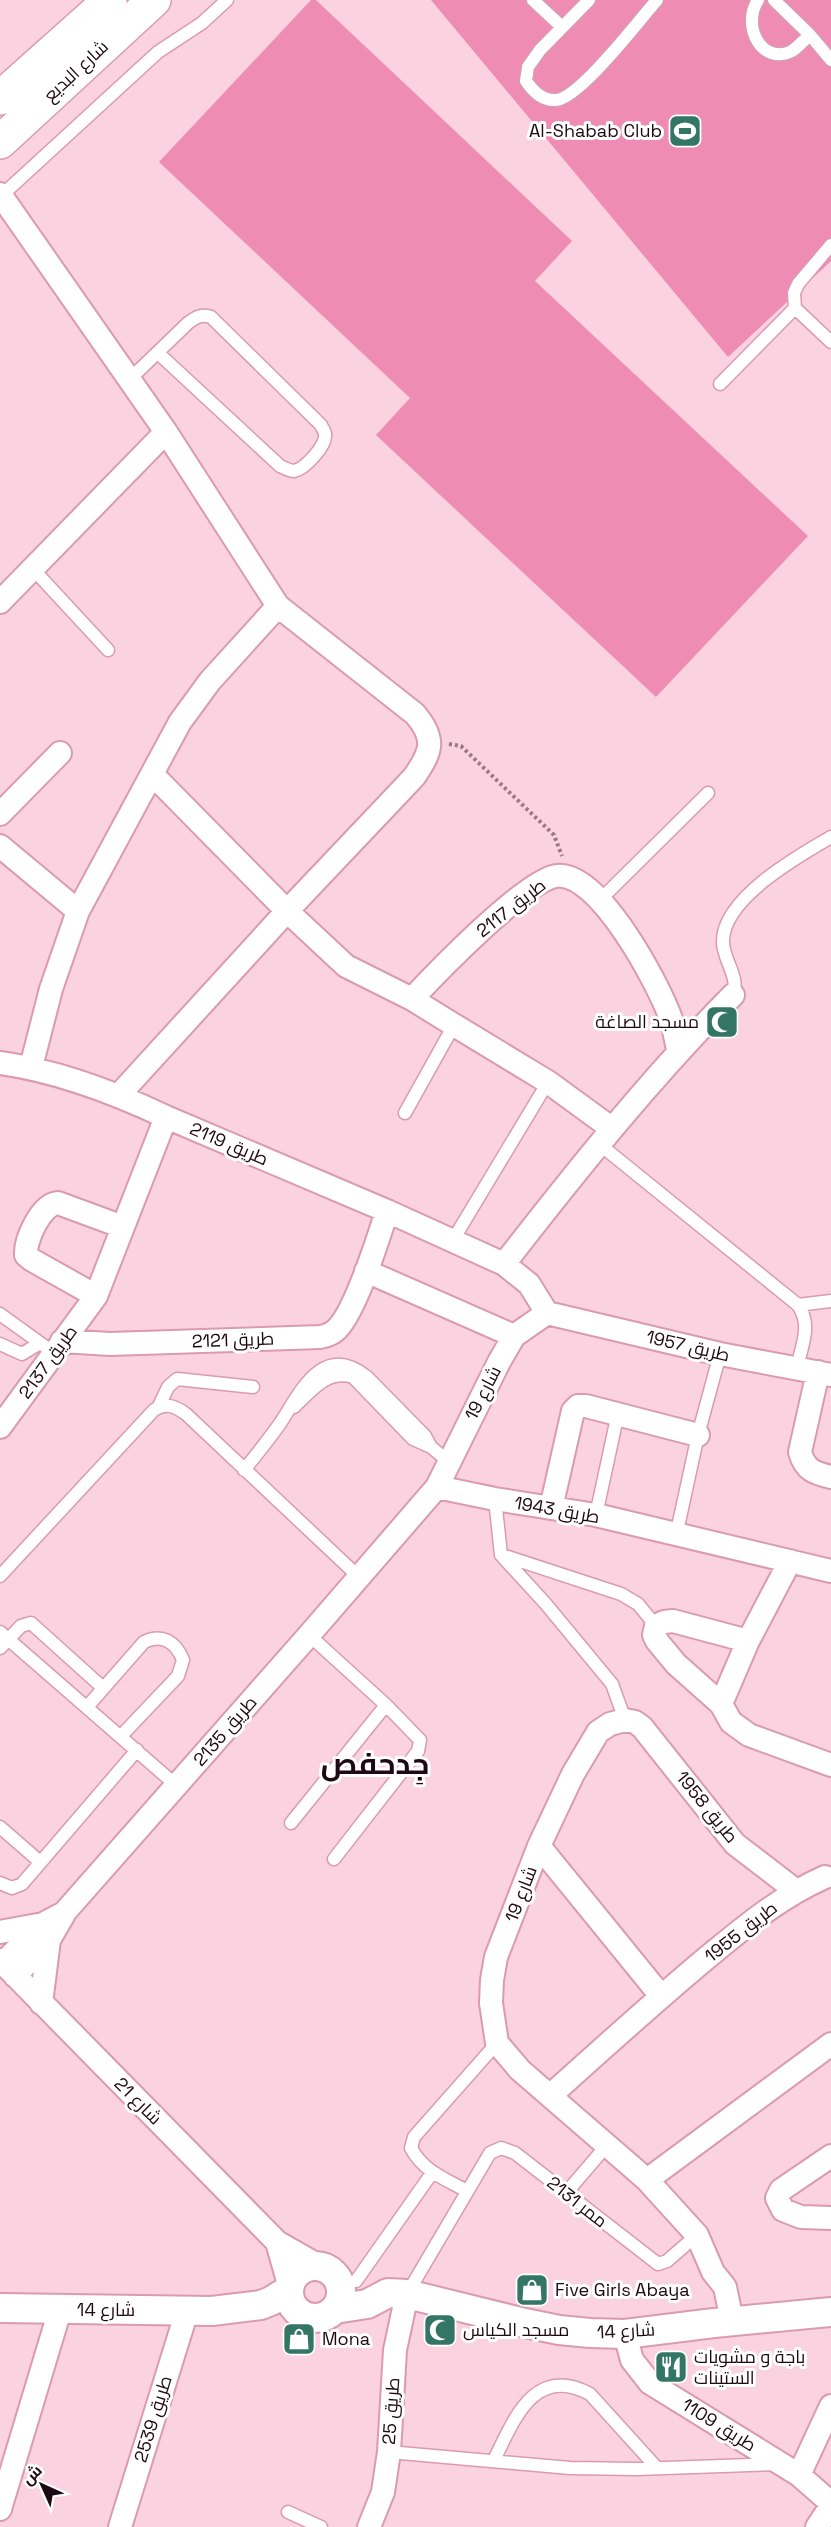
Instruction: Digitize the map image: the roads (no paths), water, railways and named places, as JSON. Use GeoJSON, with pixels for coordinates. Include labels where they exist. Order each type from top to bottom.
{"type":"FeatureCollection","features":[{"type":"Feature","properties":{"kind":"main road","name":"شارع البديع"},"geometry":{"type":"LineString","coordinates":[[0,98],[110,0]]}},
{"type":"Feature","properties":{"kind":"main road","name":"شارع البديع"},"geometry":{"type":"LineString","coordinates":[[0,142],[153,0]]}},
{"type":"Feature","properties":{"kind":"street"},"geometry":{"type":"LineString","coordinates":[[1,195],[166,432],[278,606],[414,714],[424,726],[430,741],[426,759],[414,777],[287,911],[119,1095]]}},
{"type":"Feature","properties":{"kind":"street"},"geometry":{"type":"LineString","coordinates":[[0,602],[166,432]]}},
{"type":"Feature","properties":{"kind":"street"},"geometry":{"type":"LineString","coordinates":[[31,1067],[51,989],[78,911],[180,722],[210,681],[278,606]]}},
{"type":"Feature","properties":{"kind":"street"},"geometry":{"type":"LineString","coordinates":[[0,814],[60,753]]}},
{"type":"Feature","properties":{"kind":"street"},"geometry":{"type":"LineString","coordinates":[[153,775],[287,911],[346,966],[412,999],[548,1082],[604,1135]]}},
{"type":"Feature","properties":{"kind":"street"},"geometry":{"type":"LineString","coordinates":[[0,846],[78,911]]}},
{"type":"Feature","properties":{"kind":"street","name":"طريق 2117"},"geometry":{"type":"LineString","coordinates":[[412,999],[447,961],[528,890],[547,878],[558,875],[570,876],[585,886],[621,925],[640,957],[671,1020],[678,1050]]}},
{"type":"Feature","properties":{"kind":"street"},"geometry":{"type":"LineString","coordinates":[[504,1264],[604,1135],[678,1050],[734,995]]}},
{"type":"Feature","properties":{"kind":"street","name":"طريق 2119"},"geometry":{"type":"LineString","coordinates":[[0,1063],[31,1067],[119,1095],[166,1118],[453,1240],[504,1264],[529,1284],[547,1313]]}},
{"type":"Feature","properties":{"kind":"street","name":"طريق 2137"},"geometry":{"type":"LineString","coordinates":[[0,1427],[52,1346],[96,1296],[166,1118]]}},
{"type":"Feature","properties":{"kind":"street"},"geometry":{"type":"LineString","coordinates":[[96,1296],[32,1260],[26,1255],[26,1246],[45,1208],[52,1203],[58,1203],[123,1227]]}},
{"type":"Feature","properties":{"kind":"street","name":"طريق 2121"},"geometry":{"type":"LineString","coordinates":[[52,1346],[330,1335],[338,1328],[366,1271],[387,1211]]}},
{"type":"Feature","properties":{"kind":"street"},"geometry":{"type":"LineString","coordinates":[[366,1271],[514,1336]]}},
{"type":"Feature","properties":{"kind":"street","name":"شارع 19"},"geometry":{"type":"LineString","coordinates":[[437,1487],[514,1336],[547,1313]]}},
{"type":"Feature","properties":{"kind":"street","name":"طريق 1957"},"geometry":{"type":"LineString","coordinates":[[547,1313],[720,1354],[815,1372]]}},
{"type":"Feature","properties":{"kind":"street"},"geometry":{"type":"LineString","coordinates":[[815,1372],[800,1452],[803,1464],[812,1473],[831,1477]]}},
{"type":"Feature","properties":{"kind":"street"},"geometry":{"type":"LineString","coordinates":[[551,1508],[573,1411],[578,1406],[618,1413],[698,1434]]}},
{"type":"Feature","properties":{"kind":"street","name":"طريق 1943"},"geometry":{"type":"LineString","coordinates":[[437,1487],[596,1515],[676,1536],[831,1571]]}},
{"type":"Feature","properties":{"kind":"street","name":"طريق 2135"},"geometry":{"type":"LineString","coordinates":[[46,1932],[360,1578],[437,1487]]}},
{"type":"Feature","properties":{"kind":"street"},"geometry":{"type":"LineString","coordinates":[[721,1704],[748,1641],[790,1561]]}},
{"type":"Feature","properties":{"kind":"street"},"geometry":{"type":"LineString","coordinates":[[748,1641],[673,1621],[656,1626],[654,1635],[676,1664],[721,1704],[731,1722],[749,1735],[831,1765]]}},
{"type":"Feature","properties":{"kind":"street","name":"شارع 19"},"geometry":{"type":"LineString","coordinates":[[496,2043],[491,2003],[496,1957],[539,1846],[573,1774],[598,1732],[610,1724],[625,1720]]}},
{"type":"Feature","properties":{"kind":"street","name":"طريق 1958"},"geometry":{"type":"LineString","coordinates":[[625,1720],[635,1722],[642,1727],[735,1844],[795,1890]]}},
{"type":"Feature","properties":{"kind":"street"},"geometry":{"type":"LineString","coordinates":[[539,1846],[661,1996]]}},
{"type":"Feature","properties":{"kind":"street","name":"طريق 1955"},"geometry":{"type":"LineString","coordinates":[[551,2095],[661,1996],[762,1913],[795,1890],[829,1872]]}},
{"type":"Feature","properties":{"kind":"street"},"geometry":{"type":"LineString","coordinates":[[0,1932],[46,1932]]}},
{"type":"Feature","properties":{"kind":"street"},"geometry":{"type":"LineString","coordinates":[[6,1967],[46,1932]]}},
{"type":"Feature","properties":{"kind":"street"},"geometry":{"type":"LineString","coordinates":[[41,2002],[46,1932]]}},
{"type":"Feature","properties":{"kind":"street","name":"شارع 21"},"geometry":{"type":"LineString","coordinates":[[6,1967],[277,2242],[338,2275]]}},
{"type":"Feature","properties":{"kind":"street"},"geometry":{"type":"LineString","coordinates":[[496,2043],[520,2070],[608,2144],[646,2180],[697,2235],[713,2272],[711,2284],[723,2322]]}},
{"type":"Feature","properties":{"kind":"street"},"geometry":{"type":"LineString","coordinates":[[646,2180],[831,2044]]}},
{"type":"Feature","properties":{"kind":"street"},"geometry":{"type":"LineString","coordinates":[[831,2156],[781,2190],[777,2198],[783,2210],[801,2217],[831,2218]]}},
{"type":"Feature","properties":{"kind":"street","name":"شارع 21"},"geometry":{"type":"LineString","coordinates":[[277,2242],[290,2289]]}},
{"type":"Feature","properties":{"kind":"street"},"geometry":{"type":"LineString","coordinates":[[335,2309],[341,2290],[338,2275],[313,2266],[298,2273],[290,2289],[290,2297],[296,2309],[308,2317],[322,2317],[335,2309],[367,2304],[397,2294]]}},
{"type":"Feature","properties":{"kind":"street","name":"شارع 14"},"geometry":{"type":"LineString","coordinates":[[338,2275],[397,2294],[559,2330],[625,2334],[723,2322],[831,2313]]}},
{"type":"Feature","properties":{"kind":"street","name":"شارع 14"},"geometry":{"type":"LineString","coordinates":[[0,2308],[199,2311],[261,2305],[290,2289]]}},
{"type":"Feature","properties":{"kind":"street","name":"طريق 25"},"geometry":{"type":"LineString","coordinates":[[369,2527],[383,2492],[388,2452],[397,2294]]}},
{"type":"Feature","properties":{"kind":"street"},"geometry":{"type":"LineString","coordinates":[[0,2509],[60,2310]]}},
{"type":"Feature","properties":{"kind":"street","name":"شارع 14"},"geometry":{"type":"LineString","coordinates":[[199,2311],[250,2319],[308,2317]]}},
{"type":"Feature","properties":{"kind":"street","name":"طريق 2539"},"geometry":{"type":"LineString","coordinates":[[120,2527],[199,2311]]}},
{"type":"Feature","properties":{"kind":"street","name":"طريق 1109"},"geometry":{"type":"LineString","coordinates":[[625,2334],[632,2360],[650,2383],[790,2470],[831,2505]]}},
{"type":"Feature","properties":{"kind":"street"},"geometry":{"type":"LineString","coordinates":[[790,2470],[831,2406]]}},
{"type":"Feature","properties":{"kind":"street"},"geometry":{"type":"LineString","coordinates":[[817,2527],[831,2505]]}},
{"type":"Feature","properties":{"kind":"lane"},"geometry":{"type":"LineString","coordinates":[[1,195],[158,52],[202,23],[227,0]]}},
{"type":"Feature","properties":{"kind":"lane"},"geometry":{"type":"LineString","coordinates":[[533,0],[562,27]]}},
{"type":"Feature","properties":{"kind":"lane"},"geometry":{"type":"LineString","coordinates":[[589,0],[540,50],[528,68],[526,81],[534,92],[546,99],[558,100],[584,84],[657,0]]}},
{"type":"Feature","properties":{"kind":"lane"},"geometry":{"type":"LineString","coordinates":[[758,0],[751,15],[750,24],[757,41],[764,47],[772,52],[790,51],[810,35]]}},
{"type":"Feature","properties":{"kind":"lane"},"geometry":{"type":"LineString","coordinates":[[774,0],[810,35],[831,60]]}},
{"type":"Feature","properties":{"kind":"lane"},"geometry":{"type":"LineString","coordinates":[[831,246],[798,284],[794,293],[795,308],[831,342]]}},
{"type":"Feature","properties":{"kind":"lane"},"geometry":{"type":"LineString","coordinates":[[720,384],[795,308]]}},
{"type":"Feature","properties":{"kind":"lane"},"geometry":{"type":"LineString","coordinates":[[130,379],[197,316],[211,317],[321,425],[325,433],[325,440],[313,457],[298,470],[291,471],[280,466],[158,353]]}},
{"type":"Feature","properties":{"kind":"lane"},"geometry":{"type":"LineString","coordinates":[[33,569],[108,650]]}},
{"type":"Feature","properties":{"kind":"lane"},"geometry":{"type":"LineString","coordinates":[[599,901],[708,793]]}},
{"type":"Feature","properties":{"kind":"lane"},"geometry":{"type":"LineString","coordinates":[[734,995],[735,982],[723,945],[723,933],[733,910],[742,899],[804,851],[831,837]]}},
{"type":"Feature","properties":{"kind":"lane"},"geometry":{"type":"LineString","coordinates":[[405,1113],[454,1025]]}},
{"type":"Feature","properties":{"kind":"lane"},"geometry":{"type":"LineString","coordinates":[[453,1240],[548,1082]]}},
{"type":"Feature","properties":{"kind":"lane"},"geometry":{"type":"LineString","coordinates":[[604,1135],[798,1305],[806,1319],[815,1372]]}},
{"type":"Feature","properties":{"kind":"lane"},"geometry":{"type":"LineString","coordinates":[[798,1305],[831,1301]]}},
{"type":"Feature","properties":{"kind":"lane"},"geometry":{"type":"LineString","coordinates":[[0,1314],[52,1346]]}},
{"type":"Feature","properties":{"kind":"lane"},"geometry":{"type":"LineString","coordinates":[[0,1344],[22,1354],[52,1346]]}},
{"type":"Feature","properties":{"kind":"lane"},"geometry":{"type":"LineString","coordinates":[[676,1536],[698,1434],[720,1354]]}},
{"type":"Feature","properties":{"kind":"lane"},"geometry":{"type":"LineString","coordinates":[[244,1470],[286,1414],[304,1384],[320,1370],[332,1365],[345,1365],[357,1369],[367,1377],[425,1436],[431,1447],[449,1462]]}},
{"type":"Feature","properties":{"kind":"lane"},"geometry":{"type":"LineString","coordinates":[[0,1576],[159,1406],[168,1387],[177,1378],[254,1388]]}},
{"type":"Feature","properties":{"kind":"lane"},"geometry":{"type":"LineString","coordinates":[[159,1406],[173,1406],[180,1409],[360,1578]]}},
{"type":"Feature","properties":{"kind":"lane"},"geometry":{"type":"LineString","coordinates":[[596,1515],[618,1413]]}},
{"type":"Feature","properties":{"kind":"lane"},"geometry":{"type":"LineString","coordinates":[[495,1499],[501,1554],[612,1684],[625,1720]]}},
{"type":"Feature","properties":{"kind":"lane"},"geometry":{"type":"LineString","coordinates":[[501,1554],[621,1594],[638,1604],[656,1626]]}},
{"type":"Feature","properties":{"kind":"lane"},"geometry":{"type":"LineString","coordinates":[[102,1687],[31,1623],[21,1626],[3,1640],[87,1707],[177,1785]]}},
{"type":"Feature","properties":{"kind":"lane"},"geometry":{"type":"LineString","coordinates":[[309,1635],[418,1735],[420,1746],[334,1859]]}},
{"type":"Feature","properties":{"kind":"lane"},"geometry":{"type":"LineString","coordinates":[[87,1707],[102,1687],[144,1642],[152,1638],[168,1641],[179,1651],[183,1660],[178,1676],[121,1736]]}},
{"type":"Feature","properties":{"kind":"lane"},"geometry":{"type":"LineString","coordinates":[[291,1823],[386,1705]]}},
{"type":"Feature","properties":{"kind":"lane"},"geometry":{"type":"LineString","coordinates":[[0,1883],[7,1888],[17,1887],[26,1881],[39,1862],[137,1750]]}},
{"type":"Feature","properties":{"kind":"lane"},"geometry":{"type":"LineString","coordinates":[[0,1827],[39,1862]]}},
{"type":"Feature","properties":{"kind":"lane"},"geometry":{"type":"LineString","coordinates":[[467,2191],[432,2173],[418,2162],[411,2148],[414,2136],[496,2043]]}},
{"type":"Feature","properties":{"kind":"lane"},"geometry":{"type":"LineString","coordinates":[[566,2193],[608,2144]]}},
{"type":"Feature","properties":{"kind":"lane","name":"ممر 2131"},"geometry":{"type":"LineString","coordinates":[[397,2294],[490,2153],[501,2148],[515,2153],[658,2264],[667,2261],[697,2235]]}},
{"type":"Feature","properties":{"kind":"lane"},"geometry":{"type":"LineString","coordinates":[[338,2275],[432,2173]]}},
{"type":"Feature","properties":{"kind":"lane"},"geometry":{"type":"LineString","coordinates":[[494,2460],[519,2409],[545,2387],[564,2385],[577,2386],[590,2394],[657,2468]]}},
{"type":"Feature","properties":{"kind":"lane"},"geometry":{"type":"LineString","coordinates":[[388,2452],[570,2468],[790,2470]]}},
{"type":"Feature","properties":{"kind":"lane"},"geometry":{"type":"LineString","coordinates":[[288,2512],[321,2527]]}},
{"type":"Feature","properties":{"kind":"place","name":"Al-Shabab Club"},"geometry":{"type":"Point","coordinates":[685,131]}},
{"type":"Feature","properties":{"kind":"place","name":"مسجد الصاغة"},"geometry":{"type":"Point","coordinates":[722,1022]}},
{"type":"Feature","properties":{"kind":"place","name":"Five Girls Abaya"},"geometry":{"type":"Point","coordinates":[532,2290]}},
{"type":"Feature","properties":{"kind":"place","name":"مسجد الكياس"},"geometry":{"type":"Point","coordinates":[440,2330]}},
{"type":"Feature","properties":{"kind":"place","name":"Mona"},"geometry":{"type":"Point","coordinates":[299,2339]}},
{"type":"Feature","properties":{"kind":"place","name":"باجة و مشويات الستينات"},"geometry":{"type":"Point","coordinates":[671,2367]}},
{"type":"Feature","properties":{"kind":"district","name":"جِدحفص"},"geometry":{"type":"Point","coordinates":[375,1764]}}]}
